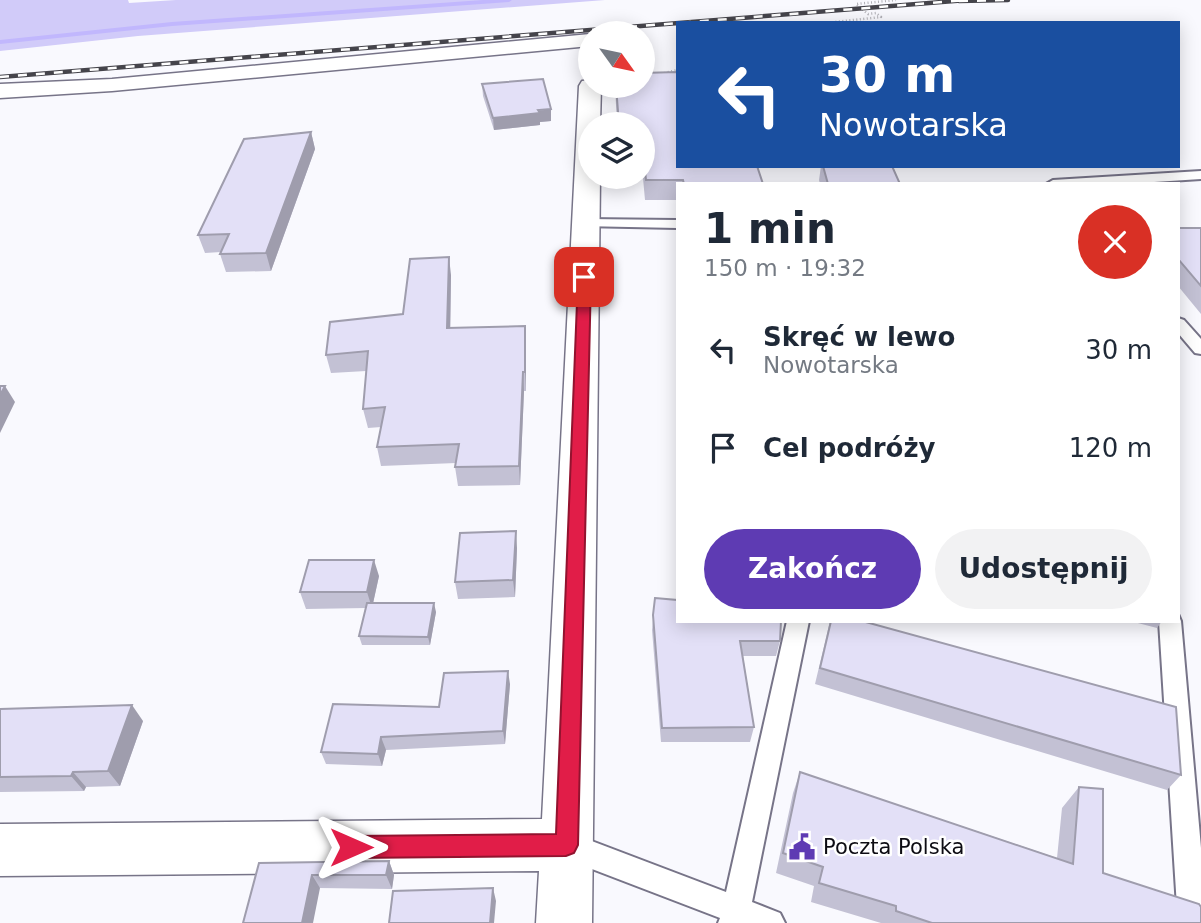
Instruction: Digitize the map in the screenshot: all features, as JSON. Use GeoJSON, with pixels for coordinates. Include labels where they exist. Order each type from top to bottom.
{"type":"FeatureCollection","features":[{"type":"Feature","properties":{"kind":"street"},"geometry":{"type":"LineString","coordinates":[[0,91],[112,85],[578,41]]}},
{"type":"Feature","properties":{"kind":"street"},"geometry":{"type":"LineString","coordinates":[[564,923],[590,98]]}},
{"type":"Feature","properties":{"kind":"street"},"geometry":{"type":"LineString","coordinates":[[0,850],[566,845]]}},
{"type":"Feature","properties":{"kind":"lane"},"geometry":{"type":"LineString","coordinates":[[1086,182],[1201,175]]}},
{"type":"Feature","properties":{"kind":"lane"},"geometry":{"type":"LineString","coordinates":[[586,223],[676,224]]}},
{"type":"Feature","properties":{"kind":"lane"},"geometry":{"type":"LineString","coordinates":[[1180,325],[1201,349]]}},
{"type":"Feature","properties":{"kind":"lane"},"geometry":{"type":"LineString","coordinates":[[734,917],[798,623]]}},
{"type":"Feature","properties":{"kind":"lane"},"geometry":{"type":"LineString","coordinates":[[1170,623],[1193,923]]}},
{"type":"Feature","properties":{"kind":"lane"},"geometry":{"type":"LineString","coordinates":[[566,845],[734,917],[770,923]]}},
{"type":"Feature","properties":{"kind":"path"},"geometry":{"type":"LineString","coordinates":[[844,21],[881,17],[876,13],[868,14],[856,4],[896,0]]}},
{"type":"Feature","properties":{"kind":"path"},"geometry":{"type":"LineString","coordinates":[[655,74],[676,69]]}},
{"type":"Feature","properties":{"kind":"shaded area"},"geometry":{"type":"Polygon","coordinates":[[[0,0],[128,0],[129,3],[176,0],[605,0],[138,36],[0,51],[0,0]]]}},
{"type":"Feature","properties":{"kind":"building"},"geometry":{"type":"Polygon","coordinates":[[[676,72],[676,168],[758,168],[762,182],[655,180],[655,112],[618,112],[617,98],[655,98],[655,73],[676,72]]]}},
{"type":"Feature","properties":{"kind":"building"},"geometry":{"type":"Polygon","coordinates":[[[543,79],[551,109],[538,110],[540,113],[493,118],[482,84],[543,79]]]}},
{"type":"Feature","properties":{"kind":"building"},"geometry":{"type":"Polygon","coordinates":[[[311,132],[266,253],[220,254],[229,234],[198,235],[244,139],[311,132]]]}},
{"type":"Feature","properties":{"kind":"building"},"geometry":{"type":"Polygon","coordinates":[[[824,168],[893,168],[899,182],[827,182],[824,168]]]}},
{"type":"Feature","properties":{"kind":"building"},"geometry":{"type":"Polygon","coordinates":[[[1180,228],[1201,228],[1201,286],[1180,261],[1180,228]]]}},
{"type":"Feature","properties":{"kind":"building"},"geometry":{"type":"Polygon","coordinates":[[[449,257],[447,328],[525,326],[519,466],[455,467],[459,444],[377,447],[385,407],[363,409],[368,351],[326,355],[330,322],[403,314],[410,259],[449,257]]]}},
{"type":"Feature","properties":{"kind":"building"},"geometry":{"type":"Polygon","coordinates":[[[516,531],[513,580],[455,582],[460,533],[516,531]]]}},
{"type":"Feature","properties":{"kind":"building"},"geometry":{"type":"Polygon","coordinates":[[[309,560],[374,560],[367,592],[300,592],[309,560]]]}},
{"type":"Feature","properties":{"kind":"building"},"geometry":{"type":"Polygon","coordinates":[[[655,598],[676,600],[676,623],[781,623],[780,641],[740,641],[754,727],[662,728],[653,615],[655,598]]]}},
{"type":"Feature","properties":{"kind":"building"},"geometry":{"type":"Polygon","coordinates":[[[367,603],[434,603],[428,637],[359,636],[367,603]]]}},
{"type":"Feature","properties":{"kind":"building"},"geometry":{"type":"Polygon","coordinates":[[[831,623],[869,623],[1176,707],[1181,775],[820,668],[831,623]]]}},
{"type":"Feature","properties":{"kind":"building"},"geometry":{"type":"Polygon","coordinates":[[[508,671],[503,731],[381,737],[378,754],[321,752],[333,704],[439,707],[444,673],[508,671]]]}},
{"type":"Feature","properties":{"kind":"building"},"geometry":{"type":"Polygon","coordinates":[[[132,705],[108,771],[73,772],[71,776],[0,777],[0,709],[132,705]]]}},
{"type":"Feature","properties":{"kind":"building"},"geometry":{"type":"Polygon","coordinates":[[[800,772],[1073,864],[1079,787],[1103,789],[1103,873],[1199,904],[1201,923],[932,923],[896,911],[896,906],[819,883],[823,867],[783,853],[800,772]]]}},
{"type":"Feature","properties":{"kind":"building"},"geometry":{"type":"Polygon","coordinates":[[[389,861],[386,875],[312,875],[302,923],[243,923],[259,863],[389,861]]]}},
{"type":"Feature","properties":{"kind":"building"},"geometry":{"type":"Polygon","coordinates":[[[493,888],[490,923],[389,923],[393,891],[493,888]]]}},
{"type":"Feature","properties":{"kind":"waterway"},"geometry":{"type":"LineString","coordinates":[[0,42],[172,24],[509,0]]}},
{"type":"Feature","properties":{"kind":"railway"},"geometry":{"type":"LineString","coordinates":[[703,21],[967,0]]}},
{"type":"Feature","properties":{"kind":"railway"},"geometry":{"type":"LineString","coordinates":[[959,1],[1008,0]]}},
{"type":"Feature","properties":{"kind":"railway"},"geometry":{"type":"LineString","coordinates":[[0,77],[676,23]]}},
{"type":"Feature","properties":{"kind":"place","name":"Poczta Polska"},"geometry":{"type":"Point","coordinates":[802,847]}},
{"type":"Feature","properties":{"kind":"route"},"geometry":{"type":"LineString","coordinates":[[351,847],[566,845],[584,277]]}}]}
